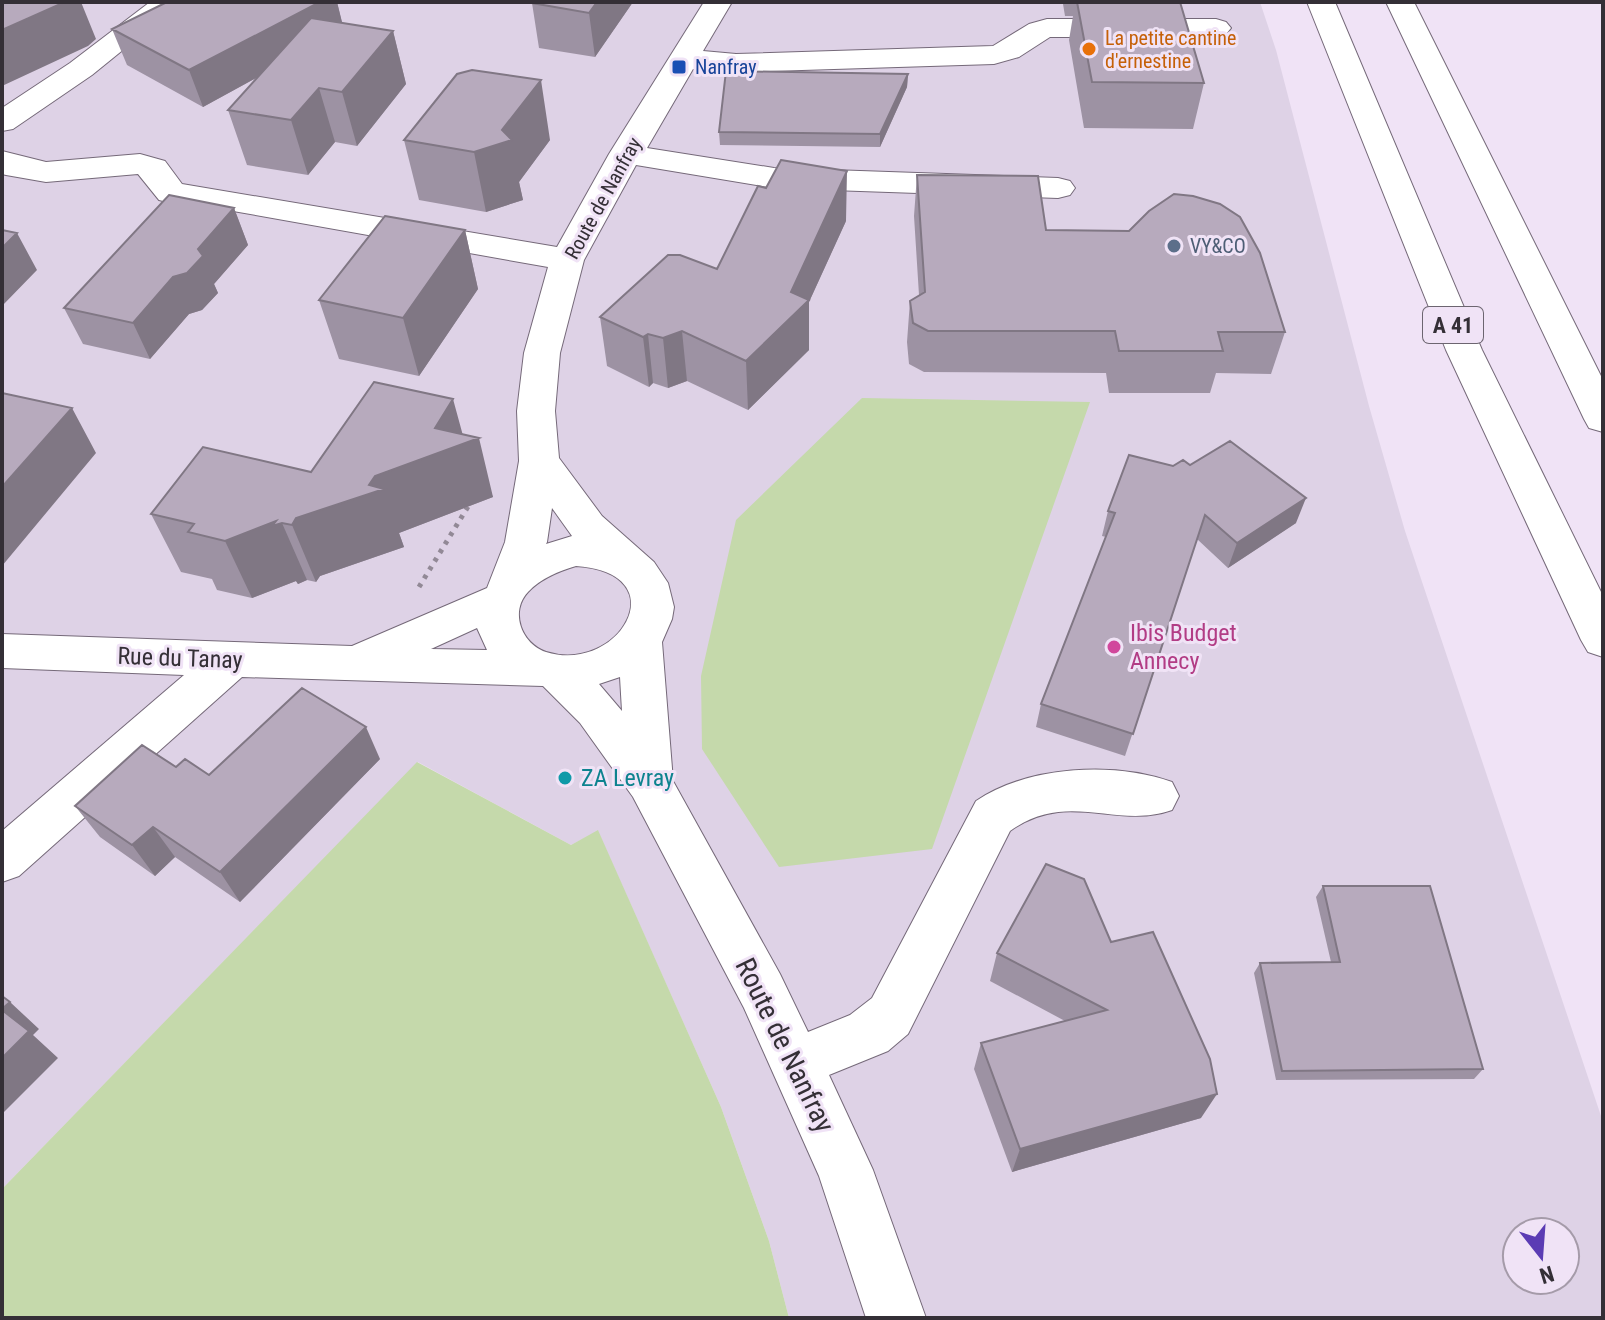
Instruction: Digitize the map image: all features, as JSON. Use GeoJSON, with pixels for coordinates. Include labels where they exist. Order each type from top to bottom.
{"type":"FeatureCollection","features":[{"type":"Feature","properties":{"kind":"main road"},"geometry":{"type":"LineString","coordinates":[[2,122],[81,69],[168,2]]}},
{"type":"Feature","properties":{"kind":"main road","name":"Route de Nanfray"},"geometry":{"type":"LineString","coordinates":[[718,2],[625,154],[567,260],[552,307],[537,383],[539,461],[526,542],[495,619],[500,639],[514,655],[545,669],[596,710],[650,783],[762,991],[845,1170],[896,1318]]}},
{"type":"Feature","properties":{"kind":"main road","name":"A 41"},"geometry":{"type":"LineString","coordinates":[[1321,2],[1464,350],[1603,640]]}},
{"type":"Feature","properties":{"kind":"main road"},"geometry":{"type":"LineString","coordinates":[[1400,2],[1603,419]]}},
{"type":"Feature","properties":{"kind":"main road"},"geometry":{"type":"LineString","coordinates":[[684,59],[736,63],[991,55],[1007,53],[1033,33],[1047,28],[1216,28]]}},
{"type":"Feature","properties":{"kind":"main road"},"geometry":{"type":"LineString","coordinates":[[625,154],[774,178],[1058,188]]}},
{"type":"Feature","properties":{"kind":"main road"},"geometry":{"type":"LineString","coordinates":[[2,161],[25,170],[46,172],[140,164],[153,168],[171,193],[233,201],[567,260]]}},
{"type":"Feature","properties":{"kind":"main road","name":"Route de Nanfray"},"geometry":{"type":"LineString","coordinates":[[539,461],[588,527],[621,559],[638,570],[649,586],[653,604],[650,622],[640,640],[650,783]]}},
{"type":"Feature","properties":{"kind":"main road"},"geometry":{"type":"LineString","coordinates":[[506,589],[531,564],[553,554],[576,550],[599,552],[621,559]]}},
{"type":"Feature","properties":{"kind":"main road","name":"Rue du Tanay"},"geometry":{"type":"LineString","coordinates":[[359,662],[438,629],[506,589]]}},
{"type":"Feature","properties":{"kind":"main road"},"geometry":{"type":"LineString","coordinates":[[545,669],[580,671],[604,665],[624,655],[640,640]]}},
{"type":"Feature","properties":{"kind":"main road","name":"Rue du Tanay"},"geometry":{"type":"LineString","coordinates":[[2,651],[545,669]]}},
{"type":"Feature","properties":{"kind":"main road"},"geometry":{"type":"LineString","coordinates":[[2,861],[233,659]]}},
{"type":"Feature","properties":{"kind":"main road"},"geometry":{"type":"LineString","coordinates":[[795,1063],[869,1033],[890,1016],[993,816],[1007,803],[1034,792],[1056,790],[1155,796]]}},
{"type":"Feature","properties":{"kind":"path"},"geometry":{"type":"LineString","coordinates":[[438,629],[417,590],[474,498]]}},
{"type":"Feature","properties":{"kind":"shaded area"},"geometry":{"type":"Polygon","coordinates":[[[2,2],[1260,2],[1276,50],[1405,531],[1603,1122],[1603,1318],[789,1318],[769,1241],[721,1107],[598,831],[571,845],[418,762],[2,1189],[2,2]]]}},
{"type":"Feature","properties":{"kind":"green space"},"geometry":{"type":"Polygon","coordinates":[[[862,398],[1090,402],[932,849],[779,867],[702,749],[701,676],[736,520],[862,398]]]}},
{"type":"Feature","properties":{"kind":"green space"},"geometry":{"type":"Polygon","coordinates":[[[417,762],[571,845],[598,830],[721,1107],[769,1241],[789,1318],[2,1318],[2,1189],[417,762]]]}},
{"type":"Feature","properties":{"kind":"building"},"geometry":{"type":"Polygon","coordinates":[[[2,2],[65,2],[2,30],[2,2]]]}},
{"type":"Feature","properties":{"kind":"building"},"geometry":{"type":"Polygon","coordinates":[[[167,2],[320,2],[189,70],[112,29],[167,2]]]}},
{"type":"Feature","properties":{"kind":"building"},"geometry":{"type":"Polygon","coordinates":[[[533,2],[597,2],[589,13],[533,2]]]}},
{"type":"Feature","properties":{"kind":"building"},"geometry":{"type":"Polygon","coordinates":[[[1077,2],[1180,2],[1204,83],[1092,82],[1077,2]]]}},
{"type":"Feature","properties":{"kind":"building"},"geometry":{"type":"Polygon","coordinates":[[[311,18],[393,31],[342,92],[319,88],[291,120],[228,110],[311,18]]]}},
{"type":"Feature","properties":{"kind":"building"},"geometry":{"type":"Polygon","coordinates":[[[472,70],[541,80],[502,130],[512,140],[474,152],[404,140],[457,74],[472,70]]]}},
{"type":"Feature","properties":{"kind":"building"},"geometry":{"type":"Polygon","coordinates":[[[726,71],[908,74],[880,134],[719,132],[726,71]]]}},
{"type":"Feature","properties":{"kind":"building"},"geometry":{"type":"Polygon","coordinates":[[[781,160],[847,171],[791,292],[809,300],[746,361],[682,331],[663,338],[648,334],[643,337],[600,317],[668,255],[680,255],[717,269],[758,186],[766,188],[781,160]]]}},
{"type":"Feature","properties":{"kind":"building"},"geometry":{"type":"Polygon","coordinates":[[[917,175],[1038,176],[1046,230],[1129,231],[1149,211],[1174,194],[1220,204],[1240,217],[1260,253],[1285,332],[1218,332],[1223,351],[1119,351],[1115,331],[928,331],[913,323],[910,301],[925,292],[917,175]]]}},
{"type":"Feature","properties":{"kind":"building"},"geometry":{"type":"Polygon","coordinates":[[[169,195],[234,208],[198,249],[203,256],[187,273],[173,277],[133,323],[64,308],[169,195]]]}},
{"type":"Feature","properties":{"kind":"building"},"geometry":{"type":"Polygon","coordinates":[[[385,216],[465,230],[403,318],[319,300],[385,216]]]}},
{"type":"Feature","properties":{"kind":"building"},"geometry":{"type":"Polygon","coordinates":[[[2,230],[17,233],[2,248],[2,230]]]}},
{"type":"Feature","properties":{"kind":"building"},"geometry":{"type":"Polygon","coordinates":[[[374,382],[453,399],[435,428],[479,438],[375,476],[369,485],[384,489],[296,518],[292,525],[282,523],[272,526],[276,521],[225,541],[188,532],[194,524],[151,514],[203,447],[311,472],[374,382]]]}},
{"type":"Feature","properties":{"kind":"building"},"geometry":{"type":"Polygon","coordinates":[[[2,393],[72,408],[2,487],[2,393]]]}},
{"type":"Feature","properties":{"kind":"building","name":"Ibis Budget Annecy"},"geometry":{"type":"Polygon","coordinates":[[[1230,441],[1306,498],[1237,543],[1205,515],[1133,734],[1041,704],[1115,513],[1108,511],[1129,455],[1173,466],[1183,460],[1190,465],[1230,441]]]}},
{"type":"Feature","properties":{"kind":"building"},"geometry":{"type":"Polygon","coordinates":[[[302,688],[366,727],[220,872],[153,827],[132,845],[75,806],[142,745],[176,767],[185,759],[209,775],[302,688]]]}},
{"type":"Feature","properties":{"kind":"building"},"geometry":{"type":"Polygon","coordinates":[[[1046,864],[1084,879],[1111,942],[1153,932],[1210,1059],[1217,1094],[1020,1149],[981,1043],[1107,1010],[997,953],[1046,864]]]}},
{"type":"Feature","properties":{"kind":"building"},"geometry":{"type":"Polygon","coordinates":[[[1323,886],[1430,886],[1483,1069],[1282,1071],[1260,963],[1340,962],[1323,886]]]}},
{"type":"Feature","properties":{"kind":"building"},"geometry":{"type":"Polygon","coordinates":[[[2,996],[10,1002],[2,1009],[2,996]]]}},
{"type":"Feature","properties":{"kind":"building"},"geometry":{"type":"Polygon","coordinates":[[[2,1010],[29,1031],[2,1058],[2,1010]]]}},
{"type":"Feature","properties":{"kind":"place","name":"La petite cantine d'ernestine"},"geometry":{"type":"Point","coordinates":[1089,49]}},
{"type":"Feature","properties":{"kind":"place","name":"Nanfray"},"geometry":{"type":"Point","coordinates":[679,67]}},
{"type":"Feature","properties":{"kind":"place","name":"VY&CO"},"geometry":{"type":"Point","coordinates":[1174,246]}},
{"type":"Feature","properties":{"kind":"place","name":"Ibis Budget Annecy"},"geometry":{"type":"Point","coordinates":[1114,647]}},
{"type":"Feature","properties":{"kind":"place","name":"ZA Levray"},"geometry":{"type":"Point","coordinates":[565,778]}}]}
